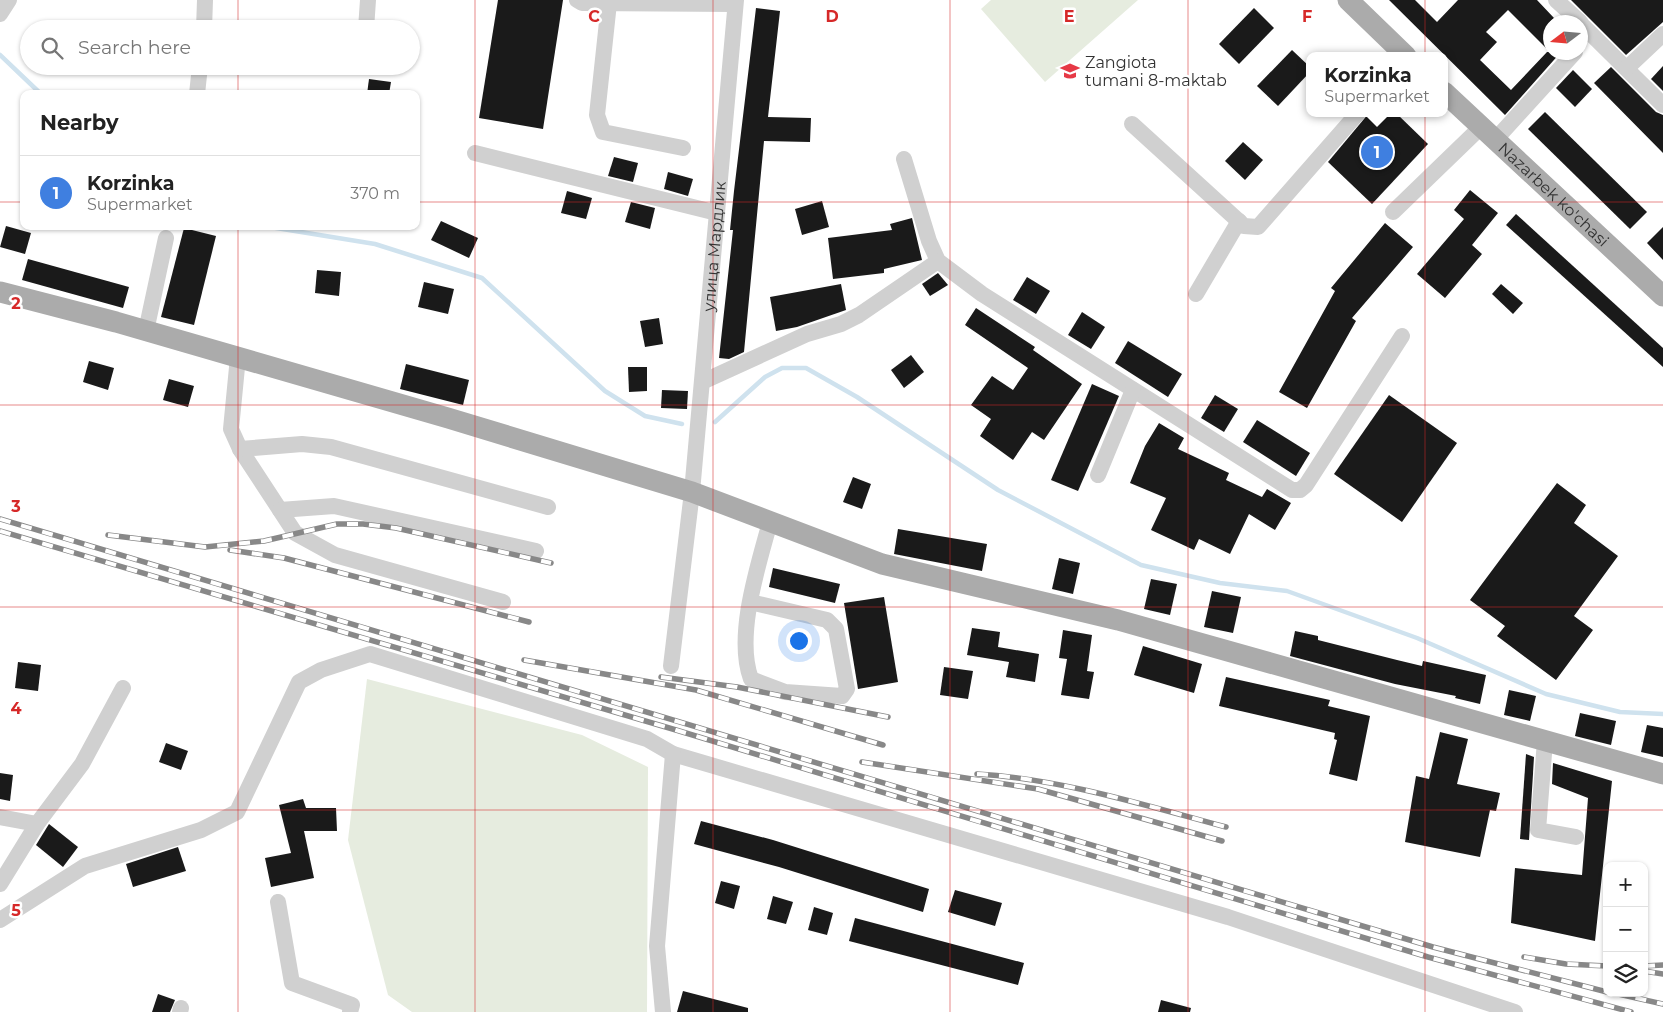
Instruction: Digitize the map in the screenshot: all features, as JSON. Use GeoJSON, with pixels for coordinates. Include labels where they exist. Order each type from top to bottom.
{"type":"FeatureCollection","features":[{"type":"Feature","properties":{"kind":"main road"},"geometry":{"type":"LineString","coordinates":[[1348,0],[1402,52]]}},
{"type":"Feature","properties":{"kind":"main road","name":"Nazarbek ko'chasi"},"geometry":{"type":"LineString","coordinates":[[1448,96],[1663,296]]}},
{"type":"Feature","properties":{"kind":"main road"},"geometry":{"type":"LineString","coordinates":[[0,292],[238,357],[692,492],[882,564],[1118,620],[1663,774]]}},
{"type":"Feature","properties":{"kind":"street"},"geometry":{"type":"LineString","coordinates":[[0,14],[9,0]]}},
{"type":"Feature","properties":{"kind":"street"},"geometry":{"type":"LineString","coordinates":[[204,20],[205,0]]}},
{"type":"Feature","properties":{"kind":"street"},"geometry":{"type":"LineString","coordinates":[[367,20],[368,0]]}},
{"type":"Feature","properties":{"kind":"street"},"geometry":{"type":"LineString","coordinates":[[577,0],[582,2],[609,3],[735,2]]}},
{"type":"Feature","properties":{"kind":"street"},"geometry":{"type":"LineString","coordinates":[[1556,0],[1572,15]]}},
{"type":"Feature","properties":{"kind":"street","name":"улица Мардлик"},"geometry":{"type":"LineString","coordinates":[[672,666],[692,492],[735,2]]}},
{"type":"Feature","properties":{"kind":"street"},"geometry":{"type":"LineString","coordinates":[[609,3],[597,115],[599,125],[603,132],[683,148]]}},
{"type":"Feature","properties":{"kind":"street"},"geometry":{"type":"LineString","coordinates":[[1588,31],[1663,105]]}},
{"type":"Feature","properties":{"kind":"street"},"geometry":{"type":"LineString","coordinates":[[1627,68],[1663,34]]}},
{"type":"Feature","properties":{"kind":"street"},"geometry":{"type":"LineString","coordinates":[[1393,212],[1489,133],[1567,60]]}},
{"type":"Feature","properties":{"kind":"street"},"geometry":{"type":"LineString","coordinates":[[197,90],[199,75]]}},
{"type":"Feature","properties":{"kind":"street"},"geometry":{"type":"LineString","coordinates":[[1132,124],[1244,226],[1258,227],[1354,117]]}},
{"type":"Feature","properties":{"kind":"street"},"geometry":{"type":"LineString","coordinates":[[475,153],[717,213]]}},
{"type":"Feature","properties":{"kind":"street"},"geometry":{"type":"LineString","coordinates":[[904,159],[929,241],[938,260],[982,294],[1292,490],[1300,490],[1306,485],[1402,336]]}},
{"type":"Feature","properties":{"kind":"street"},"geometry":{"type":"LineString","coordinates":[[1196,294],[1239,221]]}},
{"type":"Feature","properties":{"kind":"street"},"geometry":{"type":"LineString","coordinates":[[146,331],[166,238]]}},
{"type":"Feature","properties":{"kind":"street"},"geometry":{"type":"LineString","coordinates":[[702,382],[806,334],[841,324],[859,315],[938,260]]}},
{"type":"Feature","properties":{"kind":"street"},"geometry":{"type":"LineString","coordinates":[[238,357],[231,429],[240,449],[296,533],[335,555],[503,602]]}},
{"type":"Feature","properties":{"kind":"street"},"geometry":{"type":"LineString","coordinates":[[1098,475],[1133,390]]}},
{"type":"Feature","properties":{"kind":"street"},"geometry":{"type":"LineString","coordinates":[[240,449],[302,444],[331,447],[548,507]]}},
{"type":"Feature","properties":{"kind":"street"},"geometry":{"type":"LineString","coordinates":[[280,510],[334,506],[536,551]]}},
{"type":"Feature","properties":{"kind":"street"},"geometry":{"type":"LineString","coordinates":[[750,602],[827,620],[836,629],[847,689],[842,696],[785,692],[751,679],[745,663],[750,602],[770,522]]}},
{"type":"Feature","properties":{"kind":"street"},"geometry":{"type":"LineString","coordinates":[[0,920],[86,866],[201,830],[237,812],[299,682],[321,670],[370,654],[647,739],[673,754],[1228,917],[1515,1012]]}},
{"type":"Feature","properties":{"kind":"street"},"geometry":{"type":"LineString","coordinates":[[0,884],[37,824],[82,764],[123,688]]}},
{"type":"Feature","properties":{"kind":"street"},"geometry":{"type":"LineString","coordinates":[[1545,741],[1538,830],[1576,837]]}},
{"type":"Feature","properties":{"kind":"street"},"geometry":{"type":"LineString","coordinates":[[663,1012],[657,946],[673,754]]}},
{"type":"Feature","properties":{"kind":"street"},"geometry":{"type":"LineString","coordinates":[[0,817],[37,824]]}},
{"type":"Feature","properties":{"kind":"street"},"geometry":{"type":"LineString","coordinates":[[278,902],[292,983],[352,1005],[350,1012]]}},
{"type":"Feature","properties":{"kind":"shaded area"},"geometry":{"type":"Polygon","coordinates":[[[991,0],[1138,0],[1045,82],[981,9],[991,0]]]}},
{"type":"Feature","properties":{"kind":"shaded area"},"geometry":{"type":"Polygon","coordinates":[[[367,679],[582,735],[648,767],[647,1012],[412,1012],[388,995],[348,840],[367,679]]]}},
{"type":"Feature","properties":{"kind":"building"},"geometry":{"type":"Polygon","coordinates":[[[498,0],[563,0],[543,129],[479,118],[498,0]]]}},
{"type":"Feature","properties":{"kind":"building"},"geometry":{"type":"Polygon","coordinates":[[[1389,0],[1415,0],[1437,22],[1458,0],[1537,0],[1551,15],[1543,15],[1543,45],[1508,10],[1486,32],[1497,42],[1480,60],[1511,90],[1543,56],[1543,60],[1554,60],[1505,115],[1448,58],[1448,52],[1441,52],[1389,0]]]}},
{"type":"Feature","properties":{"kind":"building"},"geometry":{"type":"Polygon","coordinates":[[[1571,0],[1663,0],[1663,22],[1626,55],[1571,0]]]}},
{"type":"Feature","properties":{"kind":"building"},"geometry":{"type":"Polygon","coordinates":[[[756,8],[780,11],[768,117],[811,118],[810,142],[764,141],[744,352],[729,359],[719,358],[733,230],[730,230],[734,191],[756,8]]]}},
{"type":"Feature","properties":{"kind":"building"},"geometry":{"type":"Polygon","coordinates":[[[1254,8],[1274,28],[1239,64],[1219,44],[1254,8]]]}},
{"type":"Feature","properties":{"kind":"building"},"geometry":{"type":"Polygon","coordinates":[[[1292,50],[1306,63],[1306,76],[1278,106],[1257,86],[1292,50]]]}},
{"type":"Feature","properties":{"kind":"building"},"geometry":{"type":"Polygon","coordinates":[[[1663,66],[1663,91],[1651,79],[1663,66]]]}},
{"type":"Feature","properties":{"kind":"building"},"geometry":{"type":"Polygon","coordinates":[[[1611,67],[1656,112],[1663,115],[1663,153],[1594,83],[1611,67]]]}},
{"type":"Feature","properties":{"kind":"building"},"geometry":{"type":"Polygon","coordinates":[[[1573,70],[1592,89],[1575,107],[1556,88],[1573,70]]]}},
{"type":"Feature","properties":{"kind":"building"},"geometry":{"type":"Polygon","coordinates":[[[369,79],[391,82],[390,90],[368,90],[369,79]]]}},
{"type":"Feature","properties":{"kind":"building"},"geometry":{"type":"Polygon","coordinates":[[[1545,112],[1647,212],[1630,229],[1528,129],[1545,112]]]}},
{"type":"Feature","properties":{"kind":"building"},"geometry":{"type":"Polygon","coordinates":[[[1366,117],[1400,117],[1428,144],[1372,204],[1328,162],[1366,117]]]}},
{"type":"Feature","properties":{"kind":"building"},"geometry":{"type":"Polygon","coordinates":[[[1243,142],[1263,160],[1245,180],[1225,161],[1243,142]]]}},
{"type":"Feature","properties":{"kind":"building"},"geometry":{"type":"Polygon","coordinates":[[[614,157],[638,163],[633,182],[608,176],[614,157]]]}},
{"type":"Feature","properties":{"kind":"building"},"geometry":{"type":"Polygon","coordinates":[[[668,172],[693,179],[688,196],[664,189],[668,172]]]}},
{"type":"Feature","properties":{"kind":"building"},"geometry":{"type":"Polygon","coordinates":[[[1470,190],[1498,213],[1472,245],[1482,254],[1445,298],[1417,274],[1464,219],[1454,210],[1470,190]]]}},
{"type":"Feature","properties":{"kind":"building"},"geometry":{"type":"Polygon","coordinates":[[[567,191],[592,198],[586,219],[561,213],[567,191]]]}},
{"type":"Feature","properties":{"kind":"building"},"geometry":{"type":"Polygon","coordinates":[[[822,201],[829,227],[802,235],[795,209],[822,201]]]}},
{"type":"Feature","properties":{"kind":"building"},"geometry":{"type":"Polygon","coordinates":[[[631,202],[655,208],[650,229],[625,222],[631,202]]]}},
{"type":"Feature","properties":{"kind":"building"},"geometry":{"type":"Polygon","coordinates":[[[1516,214],[1663,348],[1663,367],[1506,225],[1516,214]]]}},
{"type":"Feature","properties":{"kind":"building"},"geometry":{"type":"Polygon","coordinates":[[[912,218],[922,260],[884,269],[884,273],[833,279],[828,238],[892,230],[890,224],[912,218]]]}},
{"type":"Feature","properties":{"kind":"building"},"geometry":{"type":"Polygon","coordinates":[[[441,221],[478,238],[469,258],[431,240],[441,221]]]}},
{"type":"Feature","properties":{"kind":"building"},"geometry":{"type":"Polygon","coordinates":[[[1385,223],[1413,247],[1352,318],[1356,321],[1307,408],[1279,392],[1335,291],[1331,288],[1385,223]]]}},
{"type":"Feature","properties":{"kind":"building"},"geometry":{"type":"Polygon","coordinates":[[[6,226],[31,233],[25,254],[0,247],[6,226]]]}},
{"type":"Feature","properties":{"kind":"building"},"geometry":{"type":"Polygon","coordinates":[[[1663,227],[1663,260],[1647,243],[1663,227]]]}},
{"type":"Feature","properties":{"kind":"building"},"geometry":{"type":"Polygon","coordinates":[[[183,230],[192,230],[216,236],[194,325],[161,317],[183,230]]]}},
{"type":"Feature","properties":{"kind":"building"},"geometry":{"type":"Polygon","coordinates":[[[28,259],[129,287],[123,308],[22,280],[28,259]]]}},
{"type":"Feature","properties":{"kind":"building"},"geometry":{"type":"Polygon","coordinates":[[[317,270],[341,272],[339,296],[315,293],[317,270]]]}},
{"type":"Feature","properties":{"kind":"building"},"geometry":{"type":"Polygon","coordinates":[[[938,273],[948,285],[930,296],[922,284],[938,273]]]}},
{"type":"Feature","properties":{"kind":"building"},"geometry":{"type":"Polygon","coordinates":[[[1027,277],[1050,291],[1036,314],[1013,300],[1027,277]]]}},
{"type":"Feature","properties":{"kind":"building"},"geometry":{"type":"Polygon","coordinates":[[[424,282],[454,289],[448,314],[418,307],[424,282]]]}},
{"type":"Feature","properties":{"kind":"building"},"geometry":{"type":"Polygon","coordinates":[[[841,284],[846,310],[797,327],[776,331],[770,297],[841,284]]]}},
{"type":"Feature","properties":{"kind":"building"},"geometry":{"type":"Polygon","coordinates":[[[1501,284],[1523,303],[1513,314],[1492,294],[1501,284]]]}},
{"type":"Feature","properties":{"kind":"building"},"geometry":{"type":"Polygon","coordinates":[[[976,308],[1035,347],[1033,350],[1082,384],[1044,440],[1032,432],[1013,460],[980,436],[991,419],[971,405],[992,376],[1013,390],[1028,368],[965,325],[976,308]]]}},
{"type":"Feature","properties":{"kind":"building"},"geometry":{"type":"Polygon","coordinates":[[[1082,312],[1105,327],[1091,349],[1068,335],[1082,312]]]}},
{"type":"Feature","properties":{"kind":"building"},"geometry":{"type":"Polygon","coordinates":[[[659,318],[663,344],[645,347],[640,321],[659,318]]]}},
{"type":"Feature","properties":{"kind":"building"},"geometry":{"type":"Polygon","coordinates":[[[1128,341],[1182,374],[1168,397],[1115,363],[1128,341]]]}},
{"type":"Feature","properties":{"kind":"building"},"geometry":{"type":"Polygon","coordinates":[[[911,355],[924,372],[904,388],[891,370],[911,355]]]}},
{"type":"Feature","properties":{"kind":"building"},"geometry":{"type":"Polygon","coordinates":[[[89,361],[114,368],[108,390],[83,382],[89,361]]]}},
{"type":"Feature","properties":{"kind":"building"},"geometry":{"type":"Polygon","coordinates":[[[406,364],[469,380],[463,405],[400,389],[406,364]]]}},
{"type":"Feature","properties":{"kind":"building"},"geometry":{"type":"Polygon","coordinates":[[[628,367],[647,367],[647,391],[629,392],[628,367]]]}},
{"type":"Feature","properties":{"kind":"building"},"geometry":{"type":"Polygon","coordinates":[[[169,379],[194,386],[188,407],[163,400],[169,379]]]}},
{"type":"Feature","properties":{"kind":"building"},"geometry":{"type":"Polygon","coordinates":[[[1092,384],[1119,396],[1078,491],[1051,480],[1092,384]]]}},
{"type":"Feature","properties":{"kind":"building"},"geometry":{"type":"Polygon","coordinates":[[[662,390],[688,391],[687,409],[661,408],[662,390]]]}},
{"type":"Feature","properties":{"kind":"building"},"geometry":{"type":"Polygon","coordinates":[[[1215,395],[1238,409],[1224,432],[1201,418],[1215,395]]]}},
{"type":"Feature","properties":{"kind":"building"},"geometry":{"type":"Polygon","coordinates":[[[1389,395],[1457,443],[1402,522],[1334,474],[1389,395]]]}},
{"type":"Feature","properties":{"kind":"building"},"geometry":{"type":"Polygon","coordinates":[[[1257,420],[1310,453],[1296,476],[1243,442],[1257,420]]]}},
{"type":"Feature","properties":{"kind":"building"},"geometry":{"type":"Polygon","coordinates":[[[1159,423],[1184,438],[1178,449],[1229,473],[1226,480],[1262,497],[1267,489],[1291,503],[1275,530],[1249,514],[1230,554],[1199,539],[1194,550],[1151,530],[1166,498],[1130,483],[1145,446],[1159,423]]]}},
{"type":"Feature","properties":{"kind":"building"},"geometry":{"type":"Polygon","coordinates":[[[853,477],[871,484],[862,509],[843,502],[853,477]]]}},
{"type":"Feature","properties":{"kind":"building"},"geometry":{"type":"Polygon","coordinates":[[[1557,483],[1586,505],[1574,523],[1618,556],[1574,616],[1593,630],[1556,680],[1497,636],[1505,626],[1470,600],[1557,483]]]}},
{"type":"Feature","properties":{"kind":"building"},"geometry":{"type":"Polygon","coordinates":[[[898,529],[987,544],[982,571],[894,554],[898,529]]]}},
{"type":"Feature","properties":{"kind":"building"},"geometry":{"type":"Polygon","coordinates":[[[1059,558],[1080,563],[1073,594],[1052,589],[1059,558]]]}},
{"type":"Feature","properties":{"kind":"building"},"geometry":{"type":"Polygon","coordinates":[[[773,568],[840,584],[835,603],[769,587],[773,568]]]}},
{"type":"Feature","properties":{"kind":"building"},"geometry":{"type":"Polygon","coordinates":[[[1151,579],[1177,584],[1170,615],[1144,609],[1151,579]]]}},
{"type":"Feature","properties":{"kind":"building"},"geometry":{"type":"Polygon","coordinates":[[[1212,591],[1241,597],[1233,633],[1204,627],[1212,591]]]}},
{"type":"Feature","properties":{"kind":"building"},"geometry":{"type":"Polygon","coordinates":[[[884,597],[898,682],[858,689],[844,603],[884,597]]]}},
{"type":"Feature","properties":{"kind":"building"},"geometry":{"type":"Polygon","coordinates":[[[972,628],[1000,632],[998,647],[1039,654],[1035,682],[1006,677],[1009,662],[967,655],[972,628]]]}},
{"type":"Feature","properties":{"kind":"building"},"geometry":{"type":"Polygon","coordinates":[[[1063,630],[1092,635],[1087,671],[1094,672],[1089,699],[1061,695],[1067,659],[1059,658],[1063,630]]]}},
{"type":"Feature","properties":{"kind":"building"},"geometry":{"type":"Polygon","coordinates":[[[1295,631],[1318,636],[1318,640],[1422,666],[1423,661],[1486,675],[1480,704],[1455,698],[1456,696],[1395,684],[1290,656],[1295,631]]]}},
{"type":"Feature","properties":{"kind":"building"},"geometry":{"type":"Polygon","coordinates":[[[1143,646],[1202,664],[1194,693],[1134,675],[1143,646]]]}},
{"type":"Feature","properties":{"kind":"building"},"geometry":{"type":"Polygon","coordinates":[[[18,662],[41,665],[38,691],[15,688],[18,662]]]}},
{"type":"Feature","properties":{"kind":"building"},"geometry":{"type":"Polygon","coordinates":[[[944,667],[973,671],[968,699],[940,695],[944,667]]]}},
{"type":"Feature","properties":{"kind":"building"},"geometry":{"type":"Polygon","coordinates":[[[1226,677],[1330,700],[1328,706],[1370,716],[1357,781],[1329,774],[1337,740],[1334,739],[1335,733],[1219,706],[1226,677]]]}},
{"type":"Feature","properties":{"kind":"building"},"geometry":{"type":"Polygon","coordinates":[[[1509,690],[1536,696],[1530,721],[1504,715],[1509,690]]]}},
{"type":"Feature","properties":{"kind":"building"},"geometry":{"type":"Polygon","coordinates":[[[1580,713],[1616,721],[1611,745],[1575,736],[1580,713]]]}},
{"type":"Feature","properties":{"kind":"building"},"geometry":{"type":"Polygon","coordinates":[[[1647,725],[1663,728],[1663,757],[1641,752],[1647,725]]]}},
{"type":"Feature","properties":{"kind":"building"},"geometry":{"type":"Polygon","coordinates":[[[1440,732],[1468,739],[1457,784],[1500,793],[1496,811],[1490,810],[1480,857],[1405,842],[1416,776],[1429,779],[1440,732]]]}},
{"type":"Feature","properties":{"kind":"building"},"geometry":{"type":"Polygon","coordinates":[[[166,743],[188,751],[181,770],[159,762],[166,743]]]}},
{"type":"Feature","properties":{"kind":"building"},"geometry":{"type":"Polygon","coordinates":[[[1526,754],[1534,757],[1529,840],[1520,839],[1526,754]]]}},
{"type":"Feature","properties":{"kind":"building"},"geometry":{"type":"Polygon","coordinates":[[[1553,763],[1612,781],[1595,941],[1511,923],[1515,868],[1582,875],[1588,798],[1552,784],[1553,763]]]}},
{"type":"Feature","properties":{"kind":"building"},"geometry":{"type":"Polygon","coordinates":[[[0,773],[13,775],[10,801],[0,799],[0,773]]]}},
{"type":"Feature","properties":{"kind":"building"},"geometry":{"type":"Polygon","coordinates":[[[303,799],[306,808],[336,808],[337,831],[304,831],[314,878],[271,887],[265,858],[291,853],[279,805],[303,799]]]}},
{"type":"Feature","properties":{"kind":"building"},"geometry":{"type":"Polygon","coordinates":[[[701,821],[773,840],[929,889],[923,912],[779,867],[694,844],[701,821]]]}},
{"type":"Feature","properties":{"kind":"building"},"geometry":{"type":"Polygon","coordinates":[[[49,824],[78,847],[63,867],[36,845],[49,824]]]}},
{"type":"Feature","properties":{"kind":"building"},"geometry":{"type":"Polygon","coordinates":[[[178,847],[186,871],[133,887],[126,864],[178,847]]]}},
{"type":"Feature","properties":{"kind":"building"},"geometry":{"type":"Polygon","coordinates":[[[721,881],[740,886],[734,909],[715,903],[721,881]]]}},
{"type":"Feature","properties":{"kind":"building"},"geometry":{"type":"Polygon","coordinates":[[[955,890],[1002,903],[995,926],[948,912],[955,890]]]}},
{"type":"Feature","properties":{"kind":"building"},"geometry":{"type":"Polygon","coordinates":[[[773,896],[793,902],[786,924],[767,919],[773,896]]]}},
{"type":"Feature","properties":{"kind":"building"},"geometry":{"type":"Polygon","coordinates":[[[814,907],[833,913],[827,935],[808,930],[814,907]]]}},
{"type":"Feature","properties":{"kind":"building"},"geometry":{"type":"Polygon","coordinates":[[[855,918],[1024,963],[1018,985],[849,941],[855,918]]]}},
{"type":"Feature","properties":{"kind":"building"},"geometry":{"type":"Polygon","coordinates":[[[683,991],[748,1008],[748,1012],[677,1012],[683,991]]]}},
{"type":"Feature","properties":{"kind":"building"},"geometry":{"type":"Polygon","coordinates":[[[158,994],[175,1000],[170,1012],[152,1012],[158,994]]]}},
{"type":"Feature","properties":{"kind":"building"},"geometry":{"type":"Polygon","coordinates":[[[1161,1000],[1191,1008],[1190,1012],[1158,1012],[1161,1000]]]}},
{"type":"Feature","properties":{"kind":"waterway"},"geometry":{"type":"LineString","coordinates":[[0,55],[20,74]]}},
{"type":"Feature","properties":{"kind":"waterway"},"geometry":{"type":"LineString","coordinates":[[21,75],[37,90]]}},
{"type":"Feature","properties":{"kind":"waterway"},"geometry":{"type":"LineString","coordinates":[[289,230],[375,244],[482,278],[605,391],[645,416],[682,424]]}},
{"type":"Feature","properties":{"kind":"waterway"},"geometry":{"type":"LineString","coordinates":[[715,422],[765,377],[782,368],[806,368],[857,397],[998,490],[1141,565],[1220,583],[1287,591],[1417,638],[1546,694],[1620,712],[1663,714]]}},
{"type":"Feature","properties":{"kind":"railway"},"geometry":{"type":"LineString","coordinates":[[0,519],[1433,947],[1603,991]]}},
{"type":"Feature","properties":{"kind":"railway"},"geometry":{"type":"LineString","coordinates":[[108,535],[205,547],[264,541],[337,524],[363,524],[396,528],[551,563]]}},
{"type":"Feature","properties":{"kind":"railway"},"geometry":{"type":"LineString","coordinates":[[0,531],[676,730],[1428,957],[1631,1012]]}},
{"type":"Feature","properties":{"kind":"railway"},"geometry":{"type":"LineString","coordinates":[[230,550],[284,558],[529,622]]}},
{"type":"Feature","properties":{"kind":"railway"},"geometry":{"type":"LineString","coordinates":[[524,660],[696,690],[883,745]]}},
{"type":"Feature","properties":{"kind":"railway"},"geometry":{"type":"LineString","coordinates":[[661,677],[737,687],[888,717]]}},
{"type":"Feature","properties":{"kind":"railway"},"geometry":{"type":"LineString","coordinates":[[862,762],[1038,789],[1222,841]]}},
{"type":"Feature","properties":{"kind":"railway"},"geometry":{"type":"LineString","coordinates":[[977,774],[1040,781],[1072,787],[1226,827]]}},
{"type":"Feature","properties":{"kind":"railway"},"geometry":{"type":"LineString","coordinates":[[1524,957],[1566,964],[1603,966]]}},
{"type":"Feature","properties":{"kind":"railway"},"geometry":{"type":"LineString","coordinates":[[1648,966],[1663,965]]}},
{"type":"Feature","properties":{"kind":"railway"},"geometry":{"type":"LineString","coordinates":[[1648,972],[1663,974]]}},
{"type":"Feature","properties":{"kind":"railway"},"geometry":{"type":"LineString","coordinates":[[1632,997],[1663,1004]]}},
{"type":"Feature","properties":{"kind":"place","name":"Zangiota tumani 8-maktab"},"geometry":{"type":"Point","coordinates":[1070,71]}},
{"type":"Feature","properties":{"kind":"place","name":"Korzinka"},"geometry":{"type":"Point","coordinates":[1377,152]}}]}
